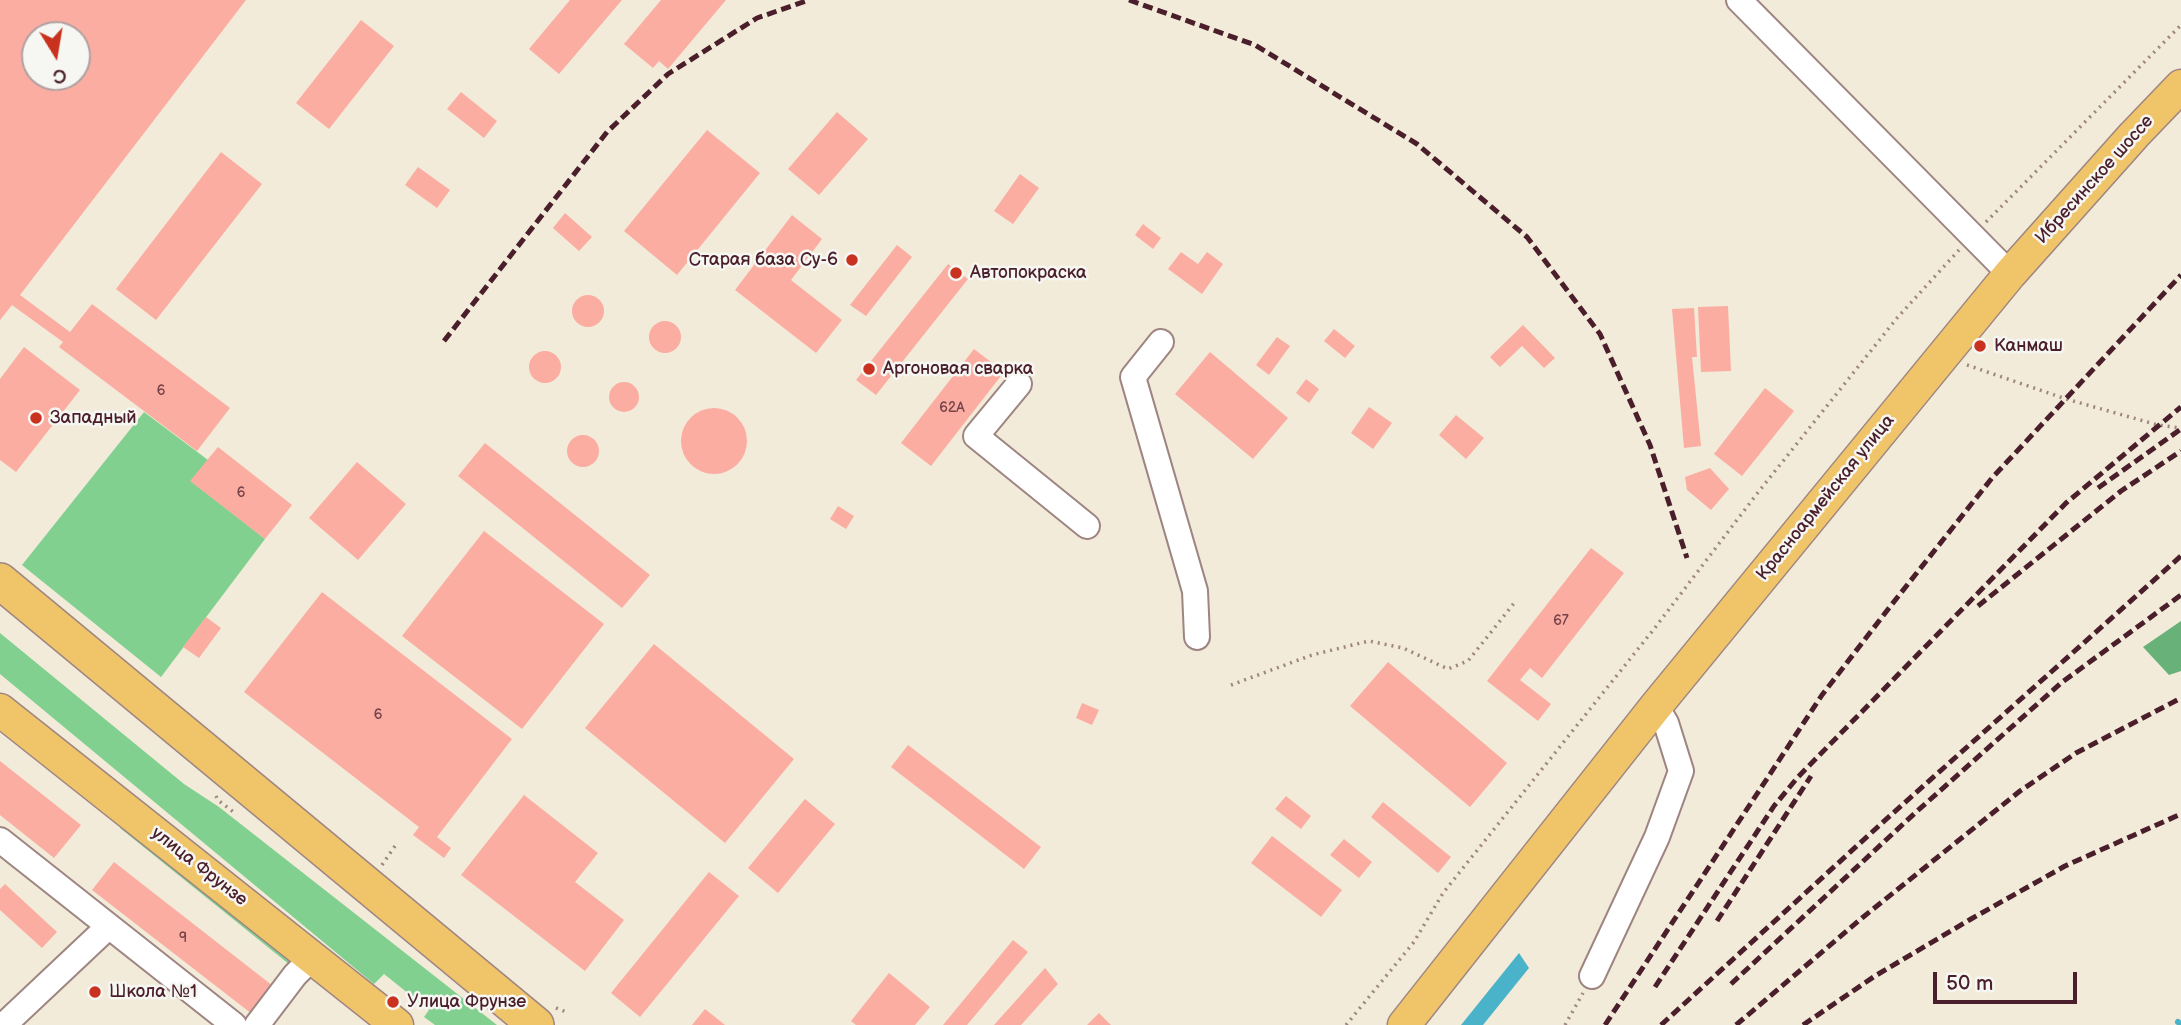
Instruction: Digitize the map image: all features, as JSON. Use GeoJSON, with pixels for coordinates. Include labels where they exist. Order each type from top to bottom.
{"type":"FeatureCollection","features":[{"type":"Feature","properties":{"kind":"highway"},"geometry":{"type":"LineString","coordinates":[[0,581],[536,1025]]}},
{"type":"Feature","properties":{"kind":"main road","name":"Ибресинское шоссе"},"geometry":{"type":"LineString","coordinates":[[2010,274],[2181,86]]}},
{"type":"Feature","properties":{"kind":"main road","name":"Красноармейская улица"},"geometry":{"type":"LineString","coordinates":[[1404,1025],[1656,706],[2010,274]]}},
{"type":"Feature","properties":{"kind":"main road","name":"улица Фрунзе"},"geometry":{"type":"LineString","coordinates":[[0,710],[397,1025]]}},
{"type":"Feature","properties":{"kind":"street"},"geometry":{"type":"LineString","coordinates":[[1740,0],[2010,274]]}},
{"type":"Feature","properties":{"kind":"street"},"geometry":{"type":"LineString","coordinates":[[1161,342],[1133,377],[1195,591],[1197,636]]}},
{"type":"Feature","properties":{"kind":"street"},"geometry":{"type":"LineString","coordinates":[[1019,384],[976,436],[1087,526]]}},
{"type":"Feature","properties":{"kind":"street"},"geometry":{"type":"LineString","coordinates":[[1592,976],[1657,837],[1681,771],[1666,723],[1656,706]]}},
{"type":"Feature","properties":{"kind":"street"},"geometry":{"type":"LineString","coordinates":[[0,840],[234,1025]]}},
{"type":"Feature","properties":{"kind":"street"},"geometry":{"type":"LineString","coordinates":[[4,1025],[108,927]]}},
{"type":"Feature","properties":{"kind":"street"},"geometry":{"type":"LineString","coordinates":[[257,1025],[295,975],[313,957]]}},
{"type":"Feature","properties":{"kind":"path"},"geometry":{"type":"LineString","coordinates":[[1346,1025],[1414,942],[1443,893],[1898,318],[1972,236],[2181,25]]}},
{"type":"Feature","properties":{"kind":"path"},"geometry":{"type":"LineString","coordinates":[[1942,356],[2066,399],[2158,425],[2181,428]]}},
{"type":"Feature","properties":{"kind":"path"},"geometry":{"type":"LineString","coordinates":[[1231,685],[1312,655],[1369,641],[1403,648],[1448,669],[1468,661],[1515,602]]}},
{"type":"Feature","properties":{"kind":"path"},"geometry":{"type":"LineString","coordinates":[[1565,1025],[1592,976]]}},
{"type":"Feature","properties":{"kind":"green space"},"geometry":{"type":"Polygon","coordinates":[[[144,412],[208,460],[191,481],[265,539],[161,677],[22,565],[144,412]]]}},
{"type":"Feature","properties":{"kind":"green space"},"geometry":{"type":"Polygon","coordinates":[[[2181,621],[2181,671],[2169,675],[2143,647],[2181,621]]]}},
{"type":"Feature","properties":{"kind":"green space"},"geometry":{"type":"Polygon","coordinates":[[[0,633],[184,784],[219,807],[497,1025],[435,1025],[424,1017],[429,1010],[384,974],[374,984],[0,674],[0,633]]]}},
{"type":"Feature","properties":{"kind":"green space"},"geometry":{"type":"Polygon","coordinates":[[[123,823],[302,962],[295,969],[120,828],[123,823]]]}},
{"type":"Feature","properties":{"kind":"water"},"geometry":{"type":"Polygon","coordinates":[[[1519,953],[1529,968],[1483,1025],[1461,1025],[1519,953]]]}},
{"type":"Feature","properties":{"kind":"building"},"geometry":{"type":"Polygon","coordinates":[[[0,0],[246,0],[20,295],[70,332],[92,304],[230,408],[197,451],[59,347],[63,342],[12,305],[0,320],[0,0]]]}},
{"type":"Feature","properties":{"kind":"building"},"geometry":{"type":"Polygon","coordinates":[[[570,0],[622,0],[559,74],[529,49],[570,0]]]}},
{"type":"Feature","properties":{"kind":"building"},"geometry":{"type":"Polygon","coordinates":[[[661,0],[726,0],[668,69],[659,61],[653,68],[624,44],[661,0]]]}},
{"type":"Feature","properties":{"kind":"building"},"geometry":{"type":"Polygon","coordinates":[[[361,20],[394,46],[329,129],[296,103],[361,20]]]}},
{"type":"Feature","properties":{"kind":"building"},"geometry":{"type":"Polygon","coordinates":[[[461,92],[497,121],[484,138],[447,109],[461,92]]]}},
{"type":"Feature","properties":{"kind":"building"},"geometry":{"type":"Polygon","coordinates":[[[837,112],[868,139],[819,195],[788,169],[837,112]]]}},
{"type":"Feature","properties":{"kind":"building"},"geometry":{"type":"Polygon","coordinates":[[[707,130],[760,173],[677,275],[624,231],[707,130]]]}},
{"type":"Feature","properties":{"kind":"building"},"geometry":{"type":"Polygon","coordinates":[[[221,152],[262,184],[156,320],[116,289],[221,152]]]}},
{"type":"Feature","properties":{"kind":"building"},"geometry":{"type":"Polygon","coordinates":[[[418,167],[450,190],[437,208],[405,185],[418,167]]]}},
{"type":"Feature","properties":{"kind":"building"},"geometry":{"type":"Polygon","coordinates":[[[1020,174],[1039,188],[1013,224],[994,211],[1020,174]]]}},
{"type":"Feature","properties":{"kind":"building"},"geometry":{"type":"Polygon","coordinates":[[[565,213],[592,237],[579,251],[553,228],[565,213]]]}},
{"type":"Feature","properties":{"kind":"building"},"geometry":{"type":"Polygon","coordinates":[[[792,215],[822,239],[791,280],[842,320],[816,353],[735,290],[792,215]]]}},
{"type":"Feature","properties":{"kind":"building"},"geometry":{"type":"Polygon","coordinates":[[[1143,224],[1161,238],[1153,249],[1135,235],[1143,224]]]}},
{"type":"Feature","properties":{"kind":"building"},"geometry":{"type":"Polygon","coordinates":[[[897,245],[912,257],[866,316],[850,305],[897,245]]]}},
{"type":"Feature","properties":{"kind":"building"},"geometry":{"type":"Polygon","coordinates":[[[1181,252],[1198,264],[1207,252],[1223,264],[1202,294],[1168,269],[1181,252]]]}},
{"type":"Feature","properties":{"kind":"building"},"geometry":{"type":"Polygon","coordinates":[[[948,264],[968,279],[876,395],[856,380],[948,264]]]}},
{"type":"Feature","properties":{"kind":"building"},"geometry":{"type":"Polygon","coordinates":[[[588,295],[599,300],[604,311],[599,322],[588,327],[577,322],[572,311],[577,300],[588,295]]]}},
{"type":"Feature","properties":{"kind":"building"},"geometry":{"type":"Polygon","coordinates":[[[1728,306],[1731,371],[1701,372],[1698,307],[1728,306]]]}},
{"type":"Feature","properties":{"kind":"building"},"geometry":{"type":"Polygon","coordinates":[[[1694,308],[1697,357],[1692,357],[1701,446],[1684,448],[1672,309],[1694,308]]]}},
{"type":"Feature","properties":{"kind":"building"},"geometry":{"type":"Polygon","coordinates":[[[665,321],[676,326],[681,337],[676,348],[665,353],[654,348],[649,337],[654,326],[665,321]]]}},
{"type":"Feature","properties":{"kind":"building"},"geometry":{"type":"Polygon","coordinates":[[[1523,325],[1555,358],[1544,368],[1522,346],[1500,367],[1490,357],[1523,325]]]}},
{"type":"Feature","properties":{"kind":"building"},"geometry":{"type":"Polygon","coordinates":[[[1334,329],[1355,346],[1345,358],[1324,341],[1334,329]]]}},
{"type":"Feature","properties":{"kind":"building"},"geometry":{"type":"Polygon","coordinates":[[[1277,337],[1290,346],[1269,375],[1256,365],[1277,337]]]}},
{"type":"Feature","properties":{"kind":"building"},"geometry":{"type":"Polygon","coordinates":[[[24,347],[80,390],[16,472],[0,460],[0,379],[24,347]]]}},
{"type":"Feature","properties":{"kind":"building"},"geometry":{"type":"Polygon","coordinates":[[[974,349],[1004,372],[931,466],[901,443],[974,349]]]}},
{"type":"Feature","properties":{"kind":"building"},"geometry":{"type":"Polygon","coordinates":[[[545,351],[556,356],[561,367],[556,378],[545,383],[534,378],[529,367],[534,356],[545,351]]]}},
{"type":"Feature","properties":{"kind":"building"},"geometry":{"type":"Polygon","coordinates":[[[1210,352],[1288,418],[1253,459],[1175,394],[1210,352]]]}},
{"type":"Feature","properties":{"kind":"building"},"geometry":{"type":"Polygon","coordinates":[[[1306,379],[1319,389],[1309,403],[1296,393],[1306,379]]]}},
{"type":"Feature","properties":{"kind":"building"},"geometry":{"type":"Polygon","coordinates":[[[624,382],[635,386],[639,397],[635,408],[624,412],[613,408],[609,397],[613,386],[624,382]]]}},
{"type":"Feature","properties":{"kind":"building"},"geometry":{"type":"Polygon","coordinates":[[[1765,388],[1794,411],[1742,476],[1714,454],[1765,388]]]}},
{"type":"Feature","properties":{"kind":"building"},"geometry":{"type":"Polygon","coordinates":[[[1369,407],[1392,423],[1373,449],[1351,433],[1369,407]]]}},
{"type":"Feature","properties":{"kind":"building"},"geometry":{"type":"Polygon","coordinates":[[[714,408],[727,411],[737,418],[744,428],[747,441],[744,454],[737,464],[727,471],[714,474],[701,471],[691,464],[684,454],[681,441],[684,428],[691,418],[701,411],[714,408]]]}},
{"type":"Feature","properties":{"kind":"building"},"geometry":{"type":"Polygon","coordinates":[[[1456,415],[1484,438],[1466,459],[1439,435],[1456,415]]]}},
{"type":"Feature","properties":{"kind":"building"},"geometry":{"type":"Polygon","coordinates":[[[583,435],[594,440],[599,451],[594,462],[583,467],[572,462],[567,451],[572,440],[583,435]]]}},
{"type":"Feature","properties":{"kind":"building"},"geometry":{"type":"Polygon","coordinates":[[[485,443],[650,575],[622,608],[458,476],[485,443]]]}},
{"type":"Feature","properties":{"kind":"building"},"geometry":{"type":"Polygon","coordinates":[[[218,447],[292,505],[265,539],[190,481],[218,447]]]}},
{"type":"Feature","properties":{"kind":"building"},"geometry":{"type":"Polygon","coordinates":[[[357,462],[406,504],[358,560],[309,518],[357,462]]]}},
{"type":"Feature","properties":{"kind":"building"},"geometry":{"type":"Polygon","coordinates":[[[1710,468],[1729,489],[1711,510],[1687,490],[1685,477],[1710,468]]]}},
{"type":"Feature","properties":{"kind":"building"},"geometry":{"type":"Polygon","coordinates":[[[838,506],[854,516],[846,529],[830,519],[838,506]]]}},
{"type":"Feature","properties":{"kind":"building"},"geometry":{"type":"Polygon","coordinates":[[[484,531],[604,624],[522,729],[402,636],[484,531]]]}},
{"type":"Feature","properties":{"kind":"building"},"geometry":{"type":"Polygon","coordinates":[[[1591,548],[1624,573],[1542,678],[1530,668],[1520,680],[1551,704],[1538,721],[1487,681],[1591,548]]]}},
{"type":"Feature","properties":{"kind":"building"},"geometry":{"type":"Polygon","coordinates":[[[322,592],[512,739],[437,837],[451,848],[444,858],[413,835],[419,827],[244,692],[322,592]]]}},
{"type":"Feature","properties":{"kind":"building"},"geometry":{"type":"Polygon","coordinates":[[[206,617],[221,628],[199,658],[183,647],[206,617]]]}},
{"type":"Feature","properties":{"kind":"building"},"geometry":{"type":"Polygon","coordinates":[[[654,644],[794,759],[725,843],[585,728],[654,644]]]}},
{"type":"Feature","properties":{"kind":"building"},"geometry":{"type":"Polygon","coordinates":[[[1388,662],[1507,763],[1470,807],[1350,706],[1388,662]]]}},
{"type":"Feature","properties":{"kind":"building"},"geometry":{"type":"Polygon","coordinates":[[[1082,703],[1099,710],[1092,725],[1076,718],[1082,703]]]}},
{"type":"Feature","properties":{"kind":"building"},"geometry":{"type":"Polygon","coordinates":[[[908,745],[1041,847],[1024,869],[891,767],[908,745]]]}},
{"type":"Feature","properties":{"kind":"building"},"geometry":{"type":"Polygon","coordinates":[[[0,761],[81,825],[54,858],[0,815],[0,761]]]}},
{"type":"Feature","properties":{"kind":"building"},"geometry":{"type":"Polygon","coordinates":[[[524,795],[598,853],[575,882],[624,920],[585,971],[461,875],[524,795]]]}},
{"type":"Feature","properties":{"kind":"building"},"geometry":{"type":"Polygon","coordinates":[[[1286,796],[1311,816],[1301,829],[1275,809],[1286,796]]]}},
{"type":"Feature","properties":{"kind":"building"},"geometry":{"type":"Polygon","coordinates":[[[805,799],[835,824],[778,893],[748,868],[805,799]]]}},
{"type":"Feature","properties":{"kind":"building"},"geometry":{"type":"Polygon","coordinates":[[[1383,802],[1451,857],[1438,873],[1371,817],[1383,802]]]}},
{"type":"Feature","properties":{"kind":"building"},"geometry":{"type":"Polygon","coordinates":[[[1272,836],[1342,890],[1321,917],[1251,863],[1272,836]]]}},
{"type":"Feature","properties":{"kind":"building"},"geometry":{"type":"Polygon","coordinates":[[[1344,839],[1372,862],[1359,878],[1330,855],[1344,839]]]}},
{"type":"Feature","properties":{"kind":"building"},"geometry":{"type":"Polygon","coordinates":[[[114,862],[273,986],[252,1014],[92,890],[114,862]]]}},
{"type":"Feature","properties":{"kind":"building"},"geometry":{"type":"Polygon","coordinates":[[[709,872],[739,896],[640,1017],[611,993],[709,872]]]}},
{"type":"Feature","properties":{"kind":"building"},"geometry":{"type":"Polygon","coordinates":[[[5,884],[57,932],[42,948],[0,910],[0,889],[5,884]]]}},
{"type":"Feature","properties":{"kind":"building"},"geometry":{"type":"Polygon","coordinates":[[[1013,940],[1028,952],[967,1025],[943,1025],[1013,940]]]}},
{"type":"Feature","properties":{"kind":"building"},"geometry":{"type":"Polygon","coordinates":[[[1045,968],[1058,984],[1021,1025],[994,1025],[1045,968]]]}},
{"type":"Feature","properties":{"kind":"building"},"geometry":{"type":"Polygon","coordinates":[[[889,973],[930,1007],[915,1025],[856,1025],[851,1021],[889,973]]]}},
{"type":"Feature","properties":{"kind":"building"},"geometry":{"type":"Polygon","coordinates":[[[705,1009],[725,1025],[692,1025],[705,1009]]]}},
{"type":"Feature","properties":{"kind":"building"},"geometry":{"type":"Polygon","coordinates":[[[1099,1013],[1111,1025],[1087,1025],[1099,1013]]]}},
{"type":"Feature","properties":{"kind":"railway"},"geometry":{"type":"LineString","coordinates":[[444,341],[607,132],[668,74],[757,18],[809,0]]}},
{"type":"Feature","properties":{"kind":"railway"},"geometry":{"type":"LineString","coordinates":[[1129,0],[1255,45],[1417,144],[1527,237],[1600,334],[1650,445],[1687,558]]}},
{"type":"Feature","properties":{"kind":"railway"},"geometry":{"type":"LineString","coordinates":[[1605,1025],[1822,695],[1992,478],[2181,275]]}},
{"type":"Feature","properties":{"kind":"railway"},"geometry":{"type":"LineString","coordinates":[[1655,987],[1774,806],[1798,777],[2066,503],[2181,407]]}},
{"type":"Feature","properties":{"kind":"railway"},"geometry":{"type":"LineString","coordinates":[[2098,488],[2181,429]]}},
{"type":"Feature","properties":{"kind":"railway"},"geometry":{"type":"LineString","coordinates":[[1978,606],[2121,491],[2181,451]]}},
{"type":"Feature","properties":{"kind":"railway"},"geometry":{"type":"LineString","coordinates":[[1661,1025],[2181,556]]}},
{"type":"Feature","properties":{"kind":"railway"},"geometry":{"type":"LineString","coordinates":[[1731,984],[1915,813],[2061,683],[2181,595]]}},
{"type":"Feature","properties":{"kind":"railway"},"geometry":{"type":"LineString","coordinates":[[1736,1025],[1862,918],[2020,791],[2076,753],[2181,698]]}},
{"type":"Feature","properties":{"kind":"railway"},"geometry":{"type":"LineString","coordinates":[[1717,921],[1811,776]]}},
{"type":"Feature","properties":{"kind":"railway"},"geometry":{"type":"LineString","coordinates":[[1803,1025],[1875,976],[2065,866],[2181,814]]}},
{"type":"Feature","properties":{"kind":"place","name":"Старая база Су-6"},"geometry":{"type":"Point","coordinates":[852,260]}},
{"type":"Feature","properties":{"kind":"place","name":"Автопокраска"},"geometry":{"type":"Point","coordinates":[956,273]}},
{"type":"Feature","properties":{"kind":"place","name":"Канмаш"},"geometry":{"type":"Point","coordinates":[1980,346]}},
{"type":"Feature","properties":{"kind":"place","name":"Аргоновая сварка"},"geometry":{"type":"Point","coordinates":[869,369]}},
{"type":"Feature","properties":{"kind":"place","name":"Западный"},"geometry":{"type":"Point","coordinates":[36,418]}},
{"type":"Feature","properties":{"kind":"place","name":"Школа №1"},"geometry":{"type":"Point","coordinates":[95,992]}},
{"type":"Feature","properties":{"kind":"place","name":"Улица Фрунзе"},"geometry":{"type":"Point","coordinates":[393,1002]}}]}
